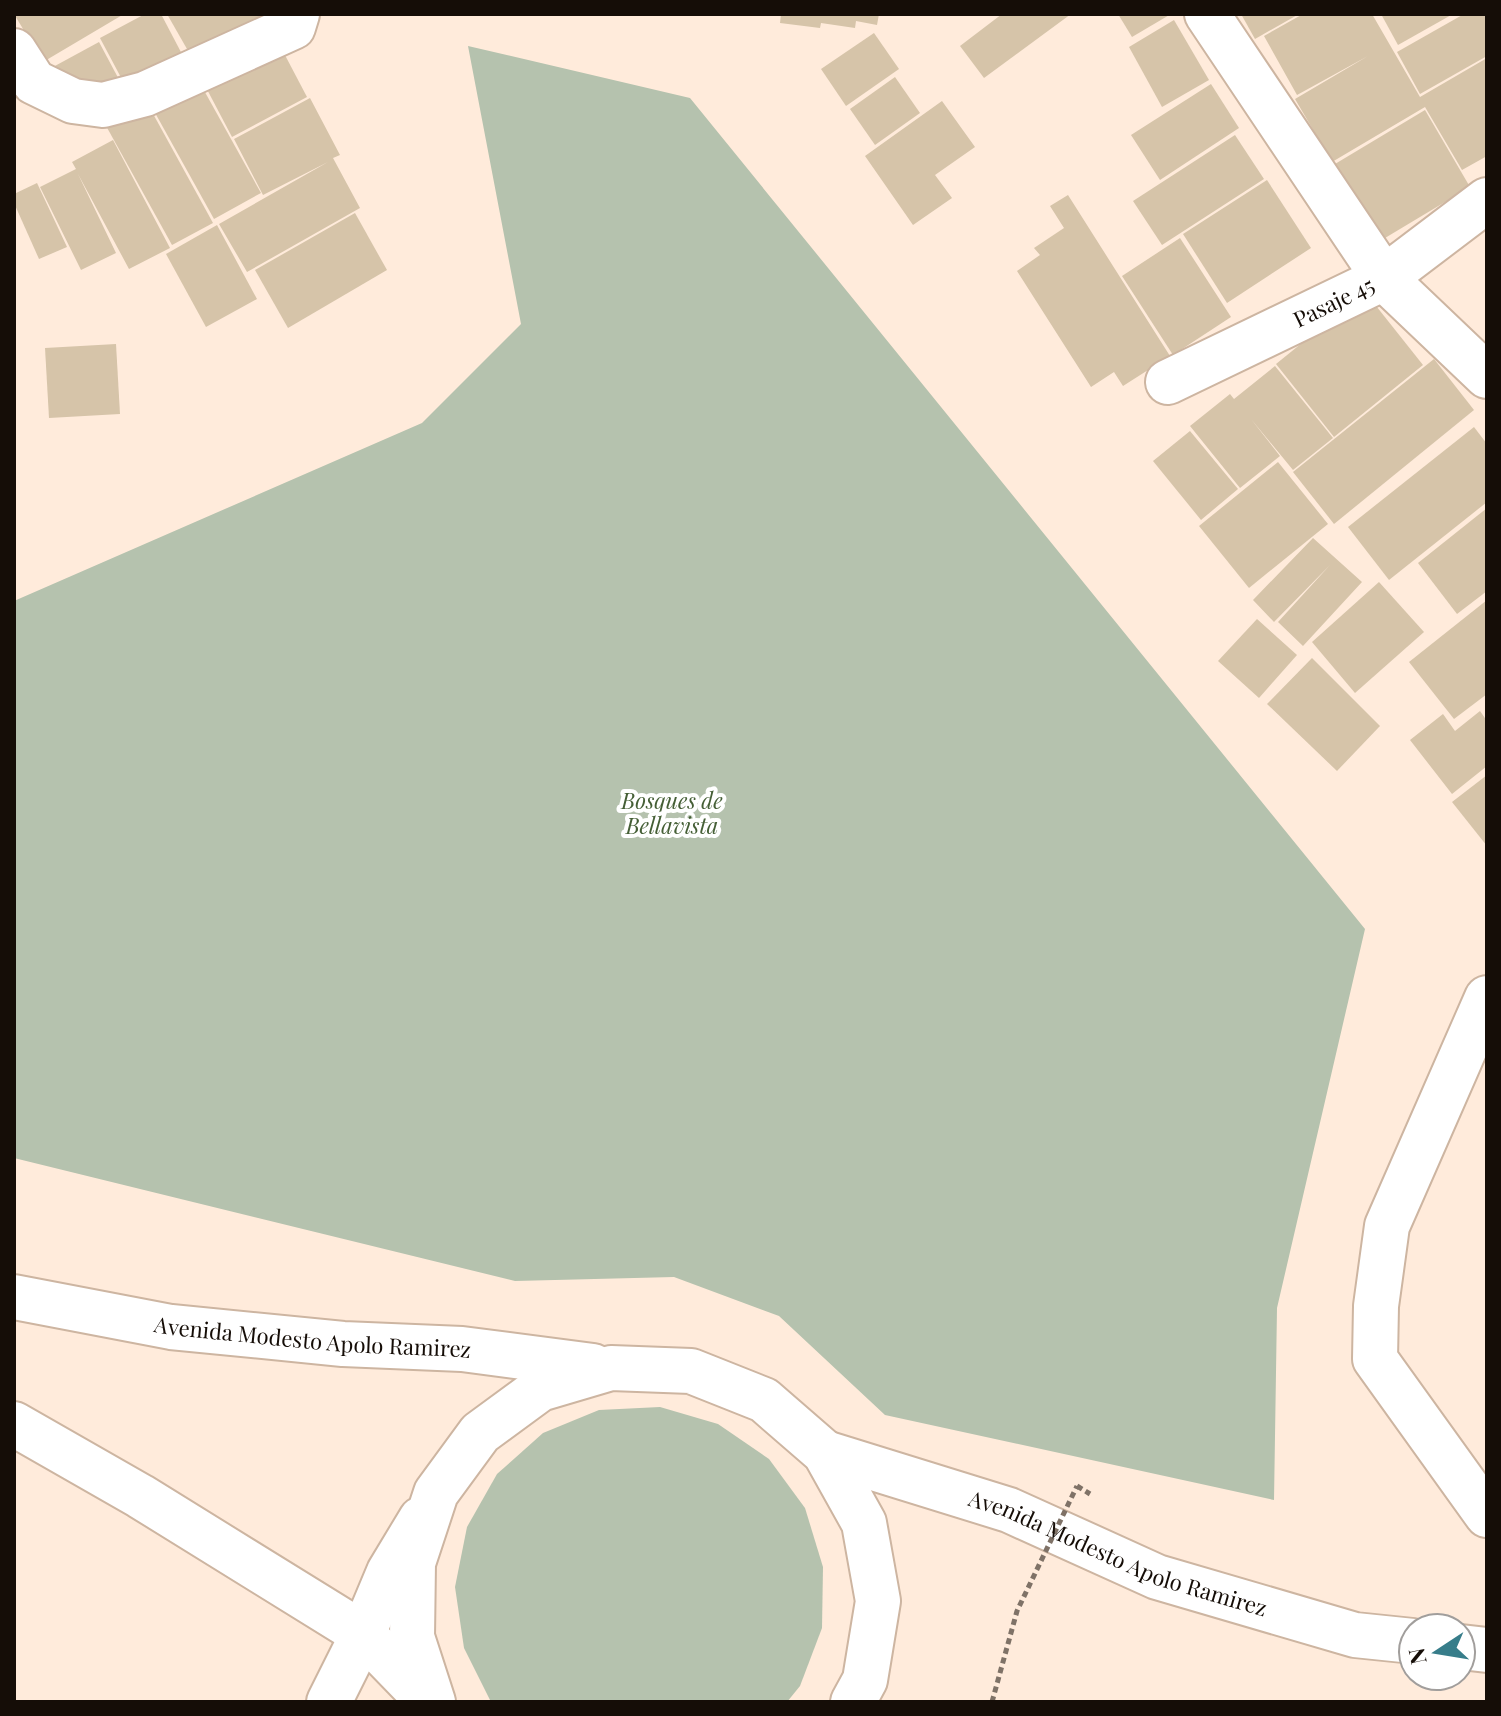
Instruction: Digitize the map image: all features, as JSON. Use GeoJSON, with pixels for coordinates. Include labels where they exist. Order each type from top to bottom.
{"type":"FeatureCollection","features":[{"type":"Feature","properties":{"kind":"main road"},"geometry":{"type":"LineString","coordinates":[[14,51],[34,82],[73,101],[103,105],[145,94],[266,41],[293,27],[297,14]]}},
{"type":"Feature","properties":{"kind":"main road"},"geometry":{"type":"LineString","coordinates":[[1207,14],[1384,278],[1487,376]]}},
{"type":"Feature","properties":{"kind":"main road","name":"Pasaje 45"},"geometry":{"type":"LineString","coordinates":[[1168,382],[1384,278],[1487,200]]}},
{"type":"Feature","properties":{"kind":"main road"},"geometry":{"type":"LineString","coordinates":[[1487,998],[1387,1226],[1376,1306],[1375,1359],[1487,1515]]}},
{"type":"Feature","properties":{"kind":"main road","name":"Avenida Modesto Apolo Ramirez"},"geometry":{"type":"LineString","coordinates":[[14,1297],[171,1327],[343,1344],[462,1349],[611,1368]]}},
{"type":"Feature","properties":{"kind":"main road"},"geometry":{"type":"LineString","coordinates":[[329,1702],[389,1572],[436,1493],[480,1433],[540,1389],[611,1368],[691,1371],[764,1400],[825,1453],[864,1523],[878,1601],[865,1680],[853,1702]]}},
{"type":"Feature","properties":{"kind":"main road"},"geometry":{"type":"LineString","coordinates":[[14,1424],[140,1496],[363,1634],[431,1702]]}},
{"type":"Feature","properties":{"kind":"main road","name":"Avenida Modesto Apolo Ramirez"},"geometry":{"type":"LineString","coordinates":[[825,1453],[1009,1510],[1157,1577],[1355,1635],[1397,1639]]}},
{"type":"Feature","properties":{"kind":"main road"},"geometry":{"type":"LineString","coordinates":[[431,1702],[412,1637],[413,1563],[436,1493]]}},
{"type":"Feature","properties":{"kind":"path"},"geometry":{"type":"LineString","coordinates":[[992,1702],[1017,1611],[1077,1486]]}},
{"type":"Feature","properties":{"kind":"green space","name":"Bosques de Bellavista"},"geometry":{"type":"Polygon","coordinates":[[[468,46],[690,98],[1365,929],[1277,1308],[1274,1500],[885,1415],[779,1316],[674,1277],[515,1281],[14,1158],[14,601],[422,423],[521,324],[468,46]]]}},
{"type":"Feature","properties":{"kind":"green space"},"geometry":{"type":"Polygon","coordinates":[[[660,1407],[718,1424],[769,1459],[805,1508],[823,1567],[822,1628],[800,1686],[787,1702],[491,1702],[464,1648],[455,1587],[467,1527],[497,1474],[543,1433],[599,1410],[660,1407]]]}},
{"type":"Feature","properties":{"kind":"building"},"geometry":{"type":"Polygon","coordinates":[[[14,14],[124,14],[43,62],[14,14]]]}},
{"type":"Feature","properties":{"kind":"building"},"geometry":{"type":"Polygon","coordinates":[[[145,14],[161,14],[183,56],[126,87],[100,38],[145,14]]]}},
{"type":"Feature","properties":{"kind":"building"},"geometry":{"type":"Polygon","coordinates":[[[167,14],[264,14],[191,56],[167,14]]]}},
{"type":"Feature","properties":{"kind":"building"},"geometry":{"type":"Polygon","coordinates":[[[781,14],[879,14],[877,25],[856,21],[855,28],[821,23],[820,28],[780,23],[781,14]]]}},
{"type":"Feature","properties":{"kind":"building"},"geometry":{"type":"Polygon","coordinates":[[[1002,14],[1071,14],[984,78],[960,46],[1002,14]]]}},
{"type":"Feature","properties":{"kind":"building"},"geometry":{"type":"Polygon","coordinates":[[[1118,14],[1171,14],[1132,37],[1118,14]]]}},
{"type":"Feature","properties":{"kind":"building"},"geometry":{"type":"Polygon","coordinates":[[[1241,14],[1299,14],[1255,39],[1241,14]]]}},
{"type":"Feature","properties":{"kind":"building"},"geometry":{"type":"Polygon","coordinates":[[[1303,14],[1372,14],[1420,97],[1487,58],[1487,156],[1462,170],[1425,107],[1332,162],[1295,99],[1368,56],[1297,95],[1264,36],[1303,14]]]}},
{"type":"Feature","properties":{"kind":"building"},"geometry":{"type":"Polygon","coordinates":[[[1381,14],[1453,14],[1398,45],[1381,14]]]}},
{"type":"Feature","properties":{"kind":"building"},"geometry":{"type":"Polygon","coordinates":[[[1464,14],[1487,14],[1487,56],[1420,94],[1397,52],[1464,14]]]}},
{"type":"Feature","properties":{"kind":"building"},"geometry":{"type":"Polygon","coordinates":[[[1174,20],[1209,80],[1162,107],[1129,47],[1174,20]]]}},
{"type":"Feature","properties":{"kind":"building"},"geometry":{"type":"Polygon","coordinates":[[[874,33],[899,69],[846,106],[821,69],[874,33]]]}},
{"type":"Feature","properties":{"kind":"building"},"geometry":{"type":"Polygon","coordinates":[[[276,38],[307,97],[232,137],[201,78],[276,38]]]}},
{"type":"Feature","properties":{"kind":"building"},"geometry":{"type":"Polygon","coordinates":[[[99,42],[123,87],[62,84],[53,67],[99,42]]]}},
{"type":"Feature","properties":{"kind":"building"},"geometry":{"type":"Polygon","coordinates":[[[196,76],[261,193],[214,219],[149,102],[196,76]]]}},
{"type":"Feature","properties":{"kind":"building"},"geometry":{"type":"Polygon","coordinates":[[[895,77],[920,113],[875,145],[850,109],[895,77]]]}},
{"type":"Feature","properties":{"kind":"building"},"geometry":{"type":"Polygon","coordinates":[[[1211,84],[1239,128],[1160,180],[1131,135],[1211,84]]]}},
{"type":"Feature","properties":{"kind":"building"},"geometry":{"type":"Polygon","coordinates":[[[310,98],[340,155],[333,158],[360,208],[247,272],[219,224],[328,162],[263,195],[234,139],[310,98]]]}},
{"type":"Feature","properties":{"kind":"building"},"geometry":{"type":"Polygon","coordinates":[[[146,101],[213,223],[172,245],[105,124],[146,101]]]}},
{"type":"Feature","properties":{"kind":"building"},"geometry":{"type":"Polygon","coordinates":[[[942,101],[975,147],[935,175],[952,198],[913,225],[865,156],[942,101]]]}},
{"type":"Feature","properties":{"kind":"building"},"geometry":{"type":"Polygon","coordinates":[[[1425,110],[1470,187],[1380,241],[1335,164],[1425,110]]]}},
{"type":"Feature","properties":{"kind":"building"},"geometry":{"type":"Polygon","coordinates":[[[1235,135],[1264,179],[1162,245],[1133,201],[1235,135]]]}},
{"type":"Feature","properties":{"kind":"building"},"geometry":{"type":"Polygon","coordinates":[[[113,140],[170,248],[129,269],[78,174],[116,253],[81,270],[40,187],[76,169],[72,162],[113,140]]]}},
{"type":"Feature","properties":{"kind":"building"},"geometry":{"type":"Polygon","coordinates":[[[1267,180],[1311,248],[1227,303],[1183,234],[1267,180]]]}},
{"type":"Feature","properties":{"kind":"building"},"geometry":{"type":"Polygon","coordinates":[[[37,183],[67,247],[39,259],[14,203],[14,194],[37,183]]]}},
{"type":"Feature","properties":{"kind":"building"},"geometry":{"type":"Polygon","coordinates":[[[1068,195],[1170,356],[1123,386],[1114,372],[1091,387],[1017,271],[1040,255],[1034,248],[1064,228],[1050,206],[1068,195]]]}},
{"type":"Feature","properties":{"kind":"building"},"geometry":{"type":"Polygon","coordinates":[[[355,213],[387,270],[288,328],[255,270],[355,213]]]}},
{"type":"Feature","properties":{"kind":"building"},"geometry":{"type":"Polygon","coordinates":[[[217,225],[257,299],[206,327],[166,254],[217,225]]]}},
{"type":"Feature","properties":{"kind":"building"},"geometry":{"type":"Polygon","coordinates":[[[1180,238],[1231,317],[1173,355],[1122,276],[1180,238]]]}},
{"type":"Feature","properties":{"kind":"building"},"geometry":{"type":"Polygon","coordinates":[[[1365,292],[1423,365],[1334,437],[1276,364],[1365,292]]]}},
{"type":"Feature","properties":{"kind":"building"},"geometry":{"type":"Polygon","coordinates":[[[116,344],[120,414],[49,418],[45,348],[116,344]]]}},
{"type":"Feature","properties":{"kind":"building"},"geometry":{"type":"Polygon","coordinates":[[[1434,359],[1474,410],[1334,524],[1293,472],[1434,359]]]}},
{"type":"Feature","properties":{"kind":"building"},"geometry":{"type":"Polygon","coordinates":[[[1275,366],[1333,438],[1293,470],[1251,419],[1280,456],[1240,488],[1190,426],[1230,394],[1234,399],[1275,366]]]}},
{"type":"Feature","properties":{"kind":"building"},"geometry":{"type":"Polygon","coordinates":[[[1474,427],[1487,444],[1487,502],[1389,580],[1348,527],[1474,427]]]}},
{"type":"Feature","properties":{"kind":"building"},"geometry":{"type":"Polygon","coordinates":[[[1190,431],[1238,489],[1201,520],[1153,461],[1190,431]]]}},
{"type":"Feature","properties":{"kind":"building"},"geometry":{"type":"Polygon","coordinates":[[[1278,462],[1328,524],[1249,588],[1199,526],[1278,462]]]}},
{"type":"Feature","properties":{"kind":"building"},"geometry":{"type":"Polygon","coordinates":[[[1487,508],[1487,591],[1457,614],[1418,563],[1487,508]]]}},
{"type":"Feature","properties":{"kind":"building"},"geometry":{"type":"Polygon","coordinates":[[[1313,538],[1362,582],[1303,646],[1278,622],[1330,565],[1274,622],[1253,600],[1313,538]]]}},
{"type":"Feature","properties":{"kind":"building"},"geometry":{"type":"Polygon","coordinates":[[[1379,582],[1424,632],[1355,693],[1312,642],[1379,582]]]}},
{"type":"Feature","properties":{"kind":"building"},"geometry":{"type":"Polygon","coordinates":[[[1487,600],[1487,694],[1454,719],[1409,662],[1487,600]]]}},
{"type":"Feature","properties":{"kind":"building"},"geometry":{"type":"Polygon","coordinates":[[[1257,619],[1297,655],[1259,698],[1218,661],[1257,619]]]}},
{"type":"Feature","properties":{"kind":"building"},"geometry":{"type":"Polygon","coordinates":[[[1312,658],[1380,726],[1337,771],[1267,704],[1312,658]]]}},
{"type":"Feature","properties":{"kind":"building"},"geometry":{"type":"Polygon","coordinates":[[[1480,711],[1487,721],[1487,766],[1452,794],[1410,740],[1443,714],[1455,731],[1480,711]]]}},
{"type":"Feature","properties":{"kind":"building"},"geometry":{"type":"Polygon","coordinates":[[[1487,775],[1487,846],[1452,802],[1487,775]]]}}]}
